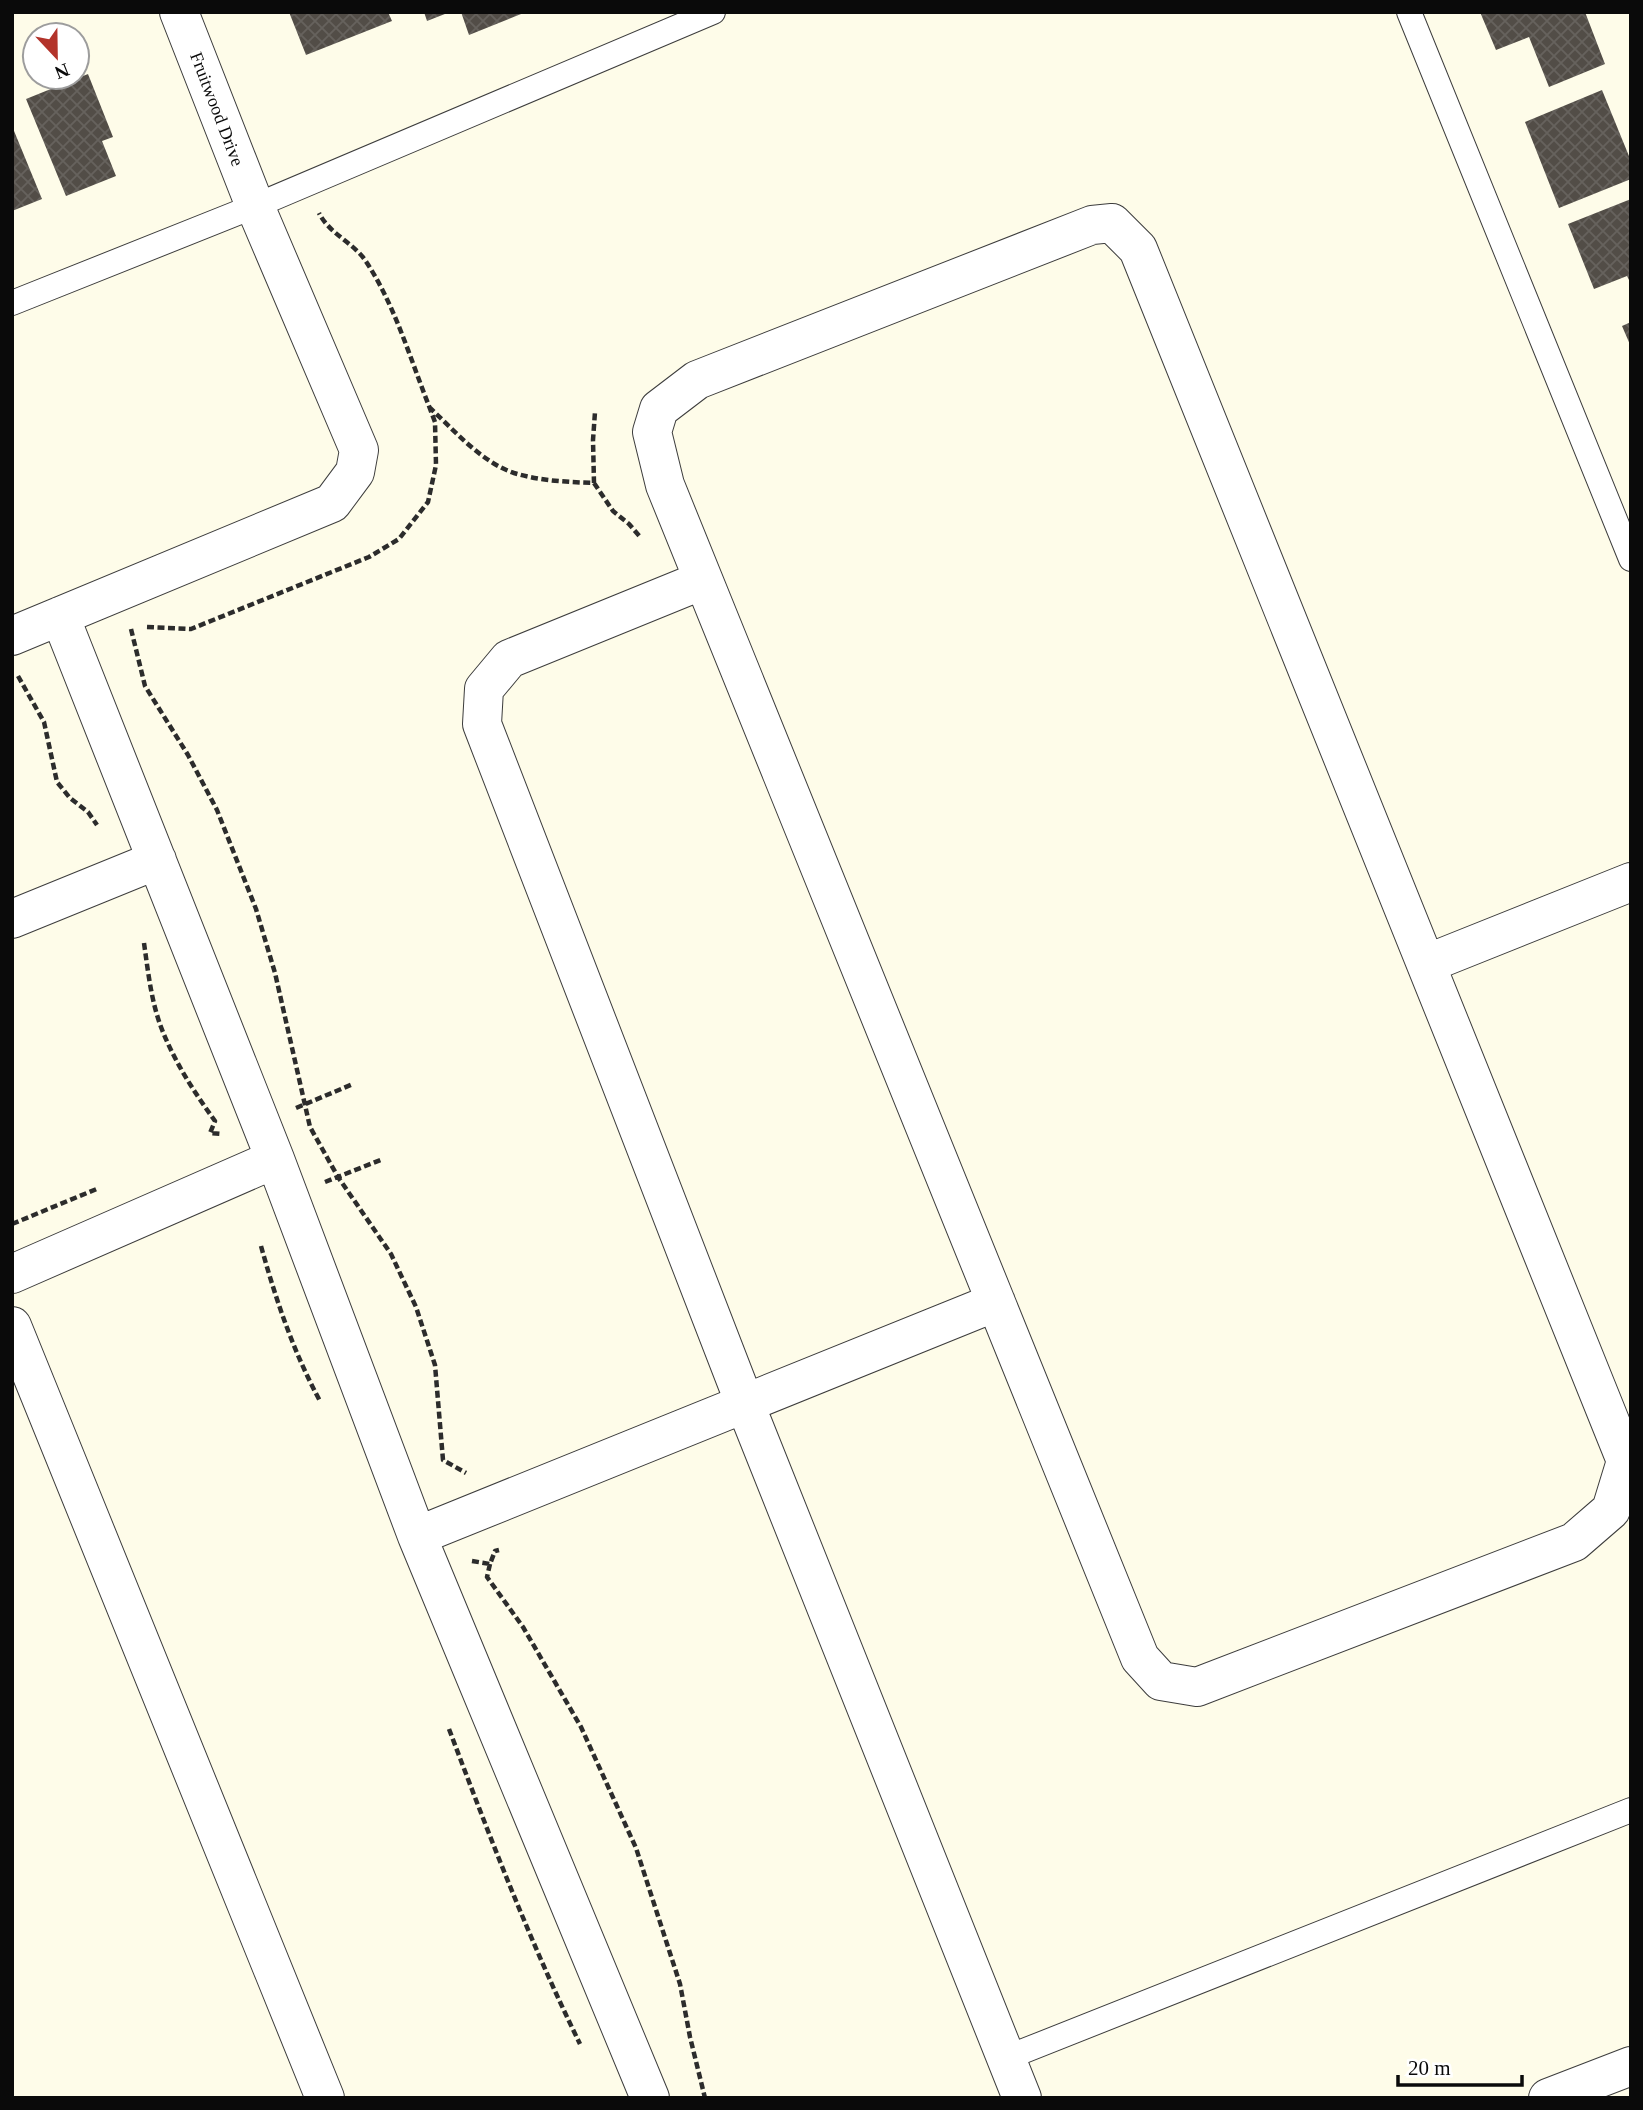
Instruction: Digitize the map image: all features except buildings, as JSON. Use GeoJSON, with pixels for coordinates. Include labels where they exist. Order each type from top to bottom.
{"type":"FeatureCollection","features":[{"type":"Feature","properties":{"kind":"street","name":"Fruitwood Drive"},"geometry":{"type":"LineString","coordinates":[[14,654],[60,616],[332,503],[355,472],[359,450],[255,206],[179,12]]}},
{"type":"Feature","properties":{"kind":"street"},"geometry":{"type":"LineString","coordinates":[[1112,223],[1138,249],[1626,1461],[1611,1510],[1574,1542],[1197,1686],[1161,1681],[1140,1658],[703,580],[665,485],[652,432],[659,409],[697,380],[1092,225],[1112,223]]}},
{"type":"Feature","properties":{"kind":"street"},"geometry":{"type":"LineString","coordinates":[[703,580],[509,659],[484,689],[482,724],[745,1404],[1021,2098]]}},
{"type":"Feature","properties":{"kind":"street"},"geometry":{"type":"LineString","coordinates":[[60,616],[275,1159],[417,1536],[650,2098]]}},
{"type":"Feature","properties":{"kind":"street"},"geometry":{"type":"LineString","coordinates":[[12,919],[157,860]]}},
{"type":"Feature","properties":{"kind":"street"},"geometry":{"type":"LineString","coordinates":[[1426,964],[1631,882]]}},
{"type":"Feature","properties":{"kind":"street"},"geometry":{"type":"LineString","coordinates":[[12,1274],[275,1159]]}},
{"type":"Feature","properties":{"kind":"street"},"geometry":{"type":"LineString","coordinates":[[417,1536],[996,1302]]}},
{"type":"Feature","properties":{"kind":"street"},"geometry":{"type":"LineString","coordinates":[[12,1326],[325,2098]]}},
{"type":"Feature","properties":{"kind":"street"},"geometry":{"type":"LineString","coordinates":[[1548,2098],[1631,2066]]}},
{"type":"Feature","properties":{"kind":"lane"},"geometry":{"type":"LineString","coordinates":[[12,303],[255,206],[713,12]]}},
{"type":"Feature","properties":{"kind":"lane"},"geometry":{"type":"LineString","coordinates":[[1409,12],[1631,559]]}},
{"type":"Feature","properties":{"kind":"lane"},"geometry":{"type":"LineString","coordinates":[[1006,2058],[1631,1810]]}},
{"type":"Feature","properties":{"kind":"path"},"geometry":{"type":"LineString","coordinates":[[429,406],[482,454],[512,472],[547,480],[594,484]]}},
{"type":"Feature","properties":{"kind":"path"},"geometry":{"type":"LineString","coordinates":[[595,412],[594,484],[613,511],[641,538],[645,548]]}},
{"type":"Feature","properties":{"kind":"path"},"geometry":{"type":"LineString","coordinates":[[131,628],[145,685],[188,755],[217,810],[256,909],[278,985],[310,1127],[338,1178],[391,1254],[416,1307],[435,1365],[440,1406],[440,1446],[443,1460],[454,1467],[452,1474]]}},
{"type":"Feature","properties":{"kind":"path"},"geometry":{"type":"LineString","coordinates":[[14,654],[44,722],[57,782],[70,798],[88,812],[100,830]]}},
{"type":"Feature","properties":{"kind":"path"},"geometry":{"type":"LineString","coordinates":[[144,942],[150,989],[161,1028],[190,1087],[215,1121],[210,1133],[229,1135]]}},
{"type":"Feature","properties":{"kind":"path"},"geometry":{"type":"LineString","coordinates":[[287,1112],[353,1084]]}},
{"type":"Feature","properties":{"kind":"path"},"geometry":{"type":"LineString","coordinates":[[315,1186],[383,1159]]}},
{"type":"Feature","properties":{"kind":"path"},"geometry":{"type":"LineString","coordinates":[[490,1564],[487,1577],[523,1627],[581,1727],[636,1848],[680,1984],[705,2098]]}}]}
